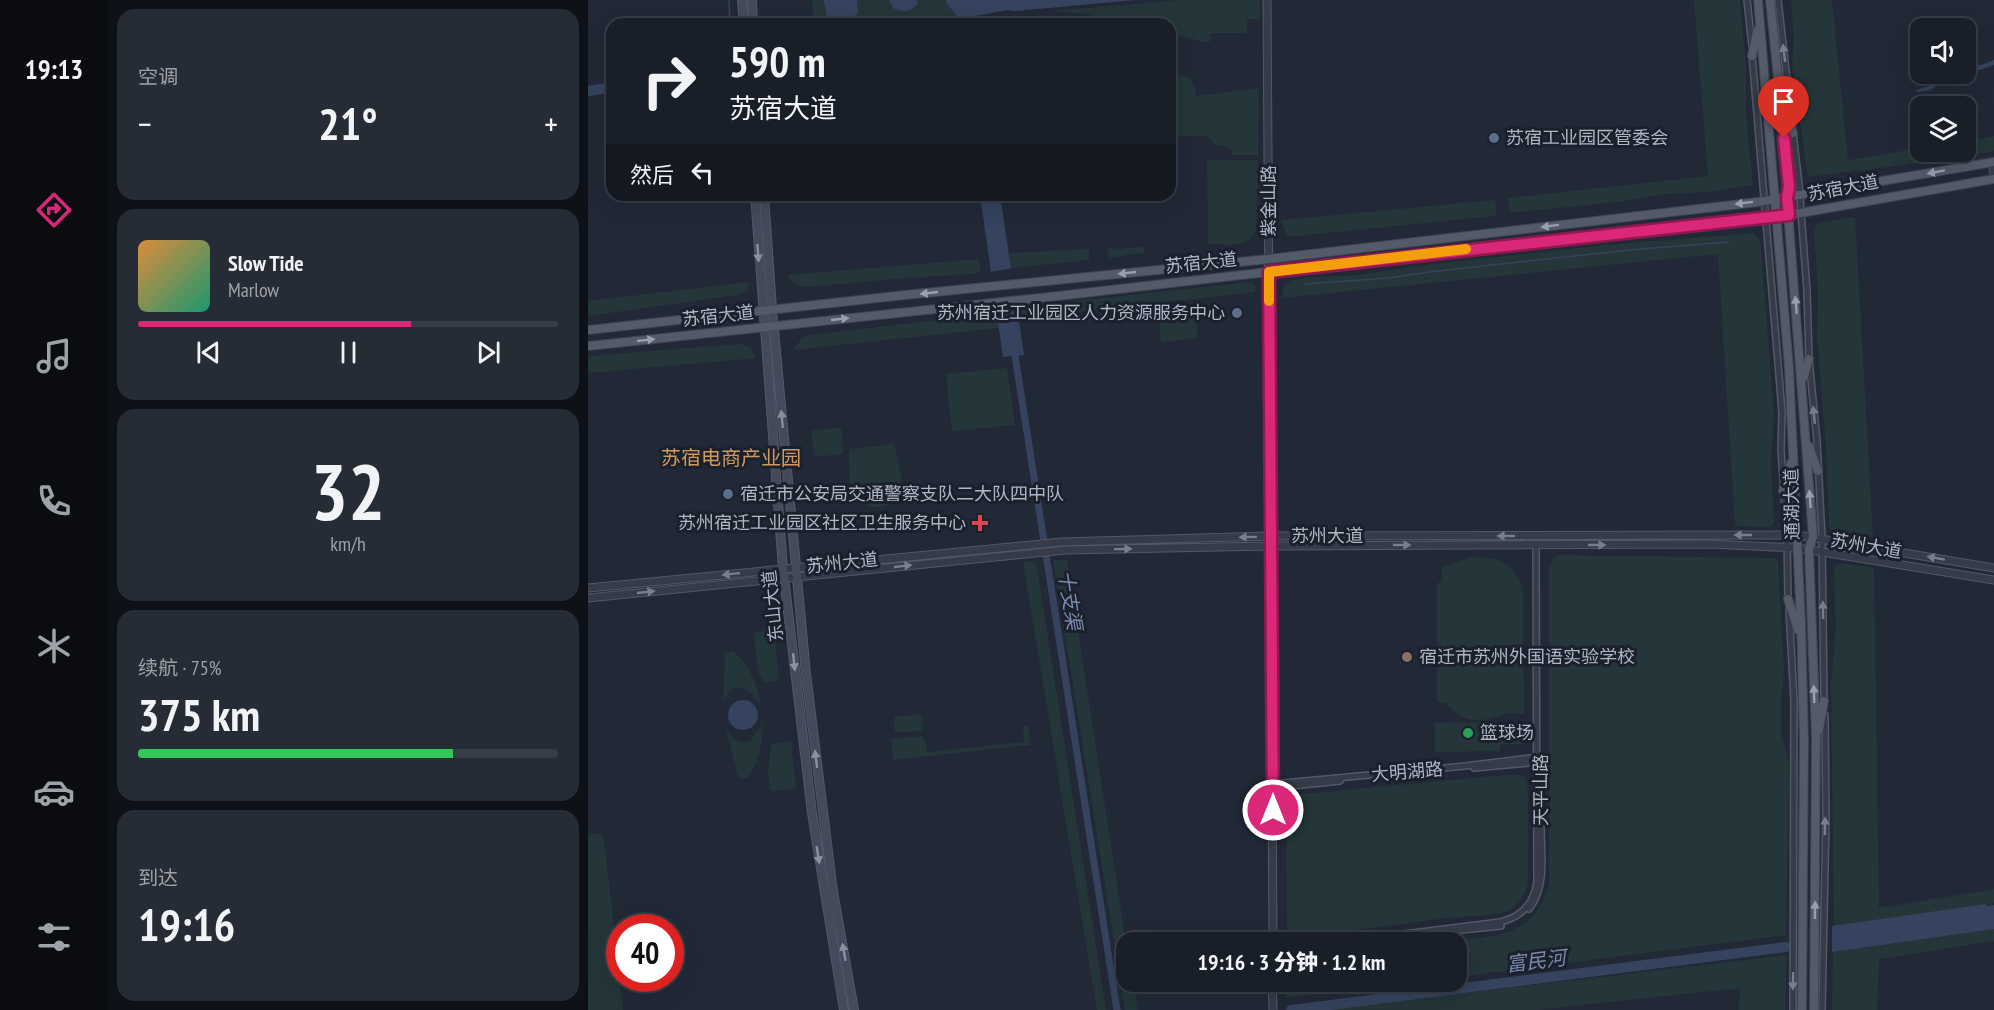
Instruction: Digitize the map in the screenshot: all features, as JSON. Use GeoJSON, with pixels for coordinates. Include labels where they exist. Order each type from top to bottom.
{"type":"FeatureCollection","features":[{"type":"Feature","properties":{"kind":"main road"},"geometry":{"type":"LineString","coordinates":[[742,0],[744,18]]}},
{"type":"Feature","properties":{"kind":"main road"},"geometry":{"type":"LineString","coordinates":[[752,0],[753,18]]}},
{"type":"Feature","properties":{"kind":"main road","name":"通湖大道"},"geometry":{"type":"LineString","coordinates":[[1758,0],[1790,368],[1794,454],[1804,740],[1802,1010]]}},
{"type":"Feature","properties":{"kind":"main road","name":"通湖大道"},"geometry":{"type":"LineString","coordinates":[[1770,0],[1789,186],[1787,198],[1813,537],[1809,549],[1816,748],[1814,1010]]}},
{"type":"Feature","properties":{"kind":"main road"},"geometry":{"type":"LineString","coordinates":[[1752,56],[1760,19]]}},
{"type":"Feature","properties":{"kind":"main road"},"geometry":{"type":"LineString","coordinates":[[1781,103],[1793,133]]}},
{"type":"Feature","properties":{"kind":"main road","name":"苏宿大道"},"geometry":{"type":"LineString","coordinates":[[588,330],[772,309],[1269,260],[1764,201],[1993,162]]}},
{"type":"Feature","properties":{"kind":"main road","name":"苏宿大道"},"geometry":{"type":"LineString","coordinates":[[588,346],[1800,214],[1994,177]]}},
{"type":"Feature","properties":{"kind":"main road","name":"东山大道"},"geometry":{"type":"LineString","coordinates":[[755,201],[783,569],[812,813],[844,1010]]}},
{"type":"Feature","properties":{"kind":"main road","name":"东山大道"},"geometry":{"type":"LineString","coordinates":[[764,201],[772,309],[807,684],[833,892],[854,1010]]}},
{"type":"Feature","properties":{"kind":"main road"},"geometry":{"type":"LineString","coordinates":[[1802,386],[1809,359]]}},
{"type":"Feature","properties":{"kind":"main road"},"geometry":{"type":"LineString","coordinates":[[1806,437],[1818,471]]}},
{"type":"Feature","properties":{"kind":"main road"},"geometry":{"type":"LineString","coordinates":[[1783,491],[1794,454]]}},
{"type":"Feature","properties":{"kind":"main road"},"geometry":{"type":"LineString","coordinates":[[1788,599],[1802,640]]}},
{"type":"Feature","properties":{"kind":"main road"},"geometry":{"type":"LineString","coordinates":[[1816,748],[1824,701]]}},
{"type":"Feature","properties":{"kind":"street","name":"紫金山路"},"geometry":{"type":"LineString","coordinates":[[1268,0],[1273,932]]}},
{"type":"Feature","properties":{"kind":"street"},"geometry":{"type":"LineString","coordinates":[[1747,0],[1781,395],[1781,451],[1793,671],[1793,1010]]}},
{"type":"Feature","properties":{"kind":"street"},"geometry":{"type":"LineString","coordinates":[[1778,0],[1807,291],[1809,359],[1822,538],[1826,820],[1822,1010]]}},
{"type":"Feature","properties":{"kind":"street"},"geometry":{"type":"LineString","coordinates":[[1993,162],[1994,177]]}},
{"type":"Feature","properties":{"kind":"street","name":"苏州大道"},"geometry":{"type":"LineString","coordinates":[[588,588],[1062,542],[1270,536],[1797,535],[1994,568]]}},
{"type":"Feature","properties":{"kind":"street","name":"天平山路"},"geometry":{"type":"LineString","coordinates":[[1509,922],[1525,909],[1536,889],[1539,760],[1538,536]]}},
{"type":"Feature","properties":{"kind":"street","name":"苏州大道"},"geometry":{"type":"LineString","coordinates":[[588,598],[1065,550],[1270,546],[1710,544],[1798,548],[1994,580]]}},
{"type":"Feature","properties":{"kind":"street","name":"大明湖路"},"geometry":{"type":"LineString","coordinates":[[1273,786],[1539,760]]}},
{"type":"Feature","properties":{"kind":"street"},"geometry":{"type":"LineString","coordinates":[[1425,932],[1509,922]]}},
{"type":"Feature","properties":{"kind":"street"},"geometry":{"type":"LineString","coordinates":[[1439,932],[1509,922]]}},
{"type":"Feature","properties":{"kind":"street"},"geometry":{"type":"LineString","coordinates":[[1272,992],[1273,1010]]}},
{"type":"Feature","properties":{"kind":"shaded area"},"geometry":{"type":"Polygon","coordinates":[[[812,0],[946,0],[956,15],[953,18],[814,18],[812,0]]]}},
{"type":"Feature","properties":{"kind":"shaded area"},"geometry":{"type":"Polygon","coordinates":[[[1179,0],[1260,0],[1260,19],[1247,19],[1247,33],[1211,33],[1209,43],[1176,35],[1176,18],[1092,18],[1093,15],[1051,11],[1179,0]]]}},
{"type":"Feature","properties":{"kind":"shaded area"},"geometry":{"type":"Polygon","coordinates":[[[1694,0],[1740,0],[1746,65],[1746,116],[1753,185],[1709,192],[1666,194],[1618,202],[1510,213],[1508,198],[1708,176],[1694,0]]]}},
{"type":"Feature","properties":{"kind":"shaded area"},"geometry":{"type":"Polygon","coordinates":[[[1791,0],[1832,0],[1848,160],[1910,150],[1910,162],[1924,162],[1808,177],[1792,64],[1794,39],[1791,0]]]}},
{"type":"Feature","properties":{"kind":"shaded area"},"geometry":{"type":"Polygon","coordinates":[[[1176,75],[1189,77],[1195,87],[1196,96],[1259,88],[1258,155],[1232,155],[1230,148],[1215,145],[1210,138],[1176,136],[1176,75]]]}},
{"type":"Feature","properties":{"kind":"shaded area"},"geometry":{"type":"Polygon","coordinates":[[[1994,136],[1994,151],[1976,154],[1976,139],[1994,136]]]}},
{"type":"Feature","properties":{"kind":"shaded area"},"geometry":{"type":"Polygon","coordinates":[[[1207,160],[1258,160],[1256,227],[1250,239],[1244,242],[1230,245],[1208,244],[1207,160]]]}},
{"type":"Feature","properties":{"kind":"shaded area"},"geometry":{"type":"Polygon","coordinates":[[[1495,200],[1497,213],[1494,216],[1297,236],[1286,235],[1282,220],[1495,200]]]}},
{"type":"Feature","properties":{"kind":"shaded area"},"geometry":{"type":"Polygon","coordinates":[[[1855,217],[1873,537],[1831,530],[1829,527],[1826,447],[1817,337],[1818,295],[1814,227],[1820,223],[1855,217]]]}},
{"type":"Feature","properties":{"kind":"shaded area"},"geometry":{"type":"Polygon","coordinates":[[[1754,233],[1759,239],[1761,248],[1774,414],[1771,463],[1774,522],[1771,527],[1736,526],[1735,524],[1718,254],[1282,298],[1286,283],[1309,277],[1356,275],[1441,263],[1615,244],[1754,233]]]}},
{"type":"Feature","properties":{"kind":"shaded area"},"geometry":{"type":"Polygon","coordinates":[[[1144,247],[1145,252],[1109,258],[1108,249],[1144,247]]]}},
{"type":"Feature","properties":{"kind":"shaded area"},"geometry":{"type":"Polygon","coordinates":[[[1089,249],[1089,260],[1011,268],[1009,253],[1089,249]]]}},
{"type":"Feature","properties":{"kind":"shaded area"},"geometry":{"type":"Polygon","coordinates":[[[979,259],[980,272],[972,274],[806,287],[794,284],[787,275],[979,259]]]}},
{"type":"Feature","properties":{"kind":"shaded area"},"geometry":{"type":"Polygon","coordinates":[[[749,282],[747,291],[737,295],[588,316],[588,301],[749,282]]]}},
{"type":"Feature","properties":{"kind":"shaded area"},"geometry":{"type":"Polygon","coordinates":[[[1250,282],[1255,285],[1255,292],[1022,318],[1021,310],[1029,309],[1029,306],[1250,282]]]}},
{"type":"Feature","properties":{"kind":"shaded area"},"geometry":{"type":"Polygon","coordinates":[[[1195,306],[1198,338],[1161,342],[1158,310],[1195,306]]]}},
{"type":"Feature","properties":{"kind":"shaded area"},"geometry":{"type":"Polygon","coordinates":[[[996,313],[999,328],[793,350],[802,338],[810,335],[996,313]]]}},
{"type":"Feature","properties":{"kind":"shaded area"},"geometry":{"type":"Polygon","coordinates":[[[741,344],[751,348],[757,358],[588,373],[588,356],[741,344]]]}},
{"type":"Feature","properties":{"kind":"shaded area"},"geometry":{"type":"Polygon","coordinates":[[[1007,368],[1015,425],[952,431],[946,374],[1007,368]]]}},
{"type":"Feature","properties":{"kind":"shaded area"},"geometry":{"type":"Polygon","coordinates":[[[839,427],[842,431],[843,454],[814,457],[811,431],[839,427]]]}},
{"type":"Feature","properties":{"kind":"shaded area"},"geometry":{"type":"Polygon","coordinates":[[[894,444],[901,479],[899,496],[889,505],[867,506],[856,499],[851,489],[849,449],[894,444]]]}},
{"type":"Feature","properties":{"kind":"shaded area"},"geometry":{"type":"Polygon","coordinates":[[[1559,555],[1774,558],[1778,562],[1784,670],[1781,734],[1789,763],[1786,935],[1467,976],[1467,939],[1488,937],[1519,927],[1531,918],[1542,904],[1549,885],[1549,567],[1554,557],[1559,555]]]}},
{"type":"Feature","properties":{"kind":"shaded area"},"geometry":{"type":"Polygon","coordinates":[[[1469,557],[1495,559],[1508,565],[1523,588],[1524,714],[1507,713],[1488,719],[1475,720],[1461,716],[1447,703],[1437,702],[1437,583],[1442,582],[1442,566],[1449,566],[1469,557]]]}},
{"type":"Feature","properties":{"kind":"shaded area"},"geometry":{"type":"Polygon","coordinates":[[[1053,560],[1067,560],[1124,932],[1116,932],[1116,954],[1053,560]]]}},
{"type":"Feature","properties":{"kind":"shaded area"},"geometry":{"type":"Polygon","coordinates":[[[1036,561],[1106,1010],[1097,1010],[1023,562],[1036,561]]]}},
{"type":"Feature","properties":{"kind":"shaded area"},"geometry":{"type":"Polygon","coordinates":[[[1840,563],[1874,568],[1879,908],[1994,889],[1994,903],[1834,927],[1831,684],[1836,627],[1834,573],[1835,566],[1840,563]]]}},
{"type":"Feature","properties":{"kind":"shaded area"},"geometry":{"type":"Polygon","coordinates":[[[774,630],[779,681],[763,682],[758,668],[754,632],[774,630]]]}},
{"type":"Feature","properties":{"kind":"shaded area"},"geometry":{"type":"Polygon","coordinates":[[[733,651],[745,663],[753,677],[761,709],[753,695],[741,688],[730,691],[723,706],[725,654],[733,651]]]}},
{"type":"Feature","properties":{"kind":"shaded area"},"geometry":{"type":"Polygon","coordinates":[[[920,714],[923,728],[921,731],[895,732],[895,717],[920,714]]]}},
{"type":"Feature","properties":{"kind":"shaded area"},"geometry":{"type":"Polygon","coordinates":[[[762,716],[762,740],[759,755],[748,777],[741,779],[738,776],[726,729],[736,740],[749,742],[761,727],[762,716]]]}},
{"type":"Feature","properties":{"kind":"shaded area","name":"篮球场"},"geometry":{"type":"Polygon","coordinates":[[[1525,722],[1525,744],[1500,744],[1500,751],[1435,752],[1435,723],[1525,722]]]}},
{"type":"Feature","properties":{"kind":"shaded area"},"geometry":{"type":"Polygon","coordinates":[[[1023,726],[1028,726],[1030,745],[893,760],[891,739],[922,736],[927,752],[1024,742],[1023,726]]]}},
{"type":"Feature","properties":{"kind":"shaded area"},"geometry":{"type":"Polygon","coordinates":[[[791,741],[796,789],[771,791],[768,772],[771,744],[791,741]]]}},
{"type":"Feature","properties":{"kind":"shaded area"},"geometry":{"type":"Polygon","coordinates":[[[1517,774],[1526,778],[1528,791],[1528,883],[1524,894],[1509,910],[1497,914],[1342,932],[1287,932],[1286,803],[1291,795],[1517,774]]]}},
{"type":"Feature","properties":{"kind":"shaded area"},"geometry":{"type":"Polygon","coordinates":[[[602,833],[605,848],[612,914],[606,914],[606,992],[621,992],[623,1010],[588,1010],[588,835],[602,833]]]}},
{"type":"Feature","properties":{"kind":"shaded area"},"geometry":{"type":"Polygon","coordinates":[[[1994,926],[1994,941],[1879,959],[1877,1010],[1832,1010],[1833,952],[1994,926]]]}},
{"type":"Feature","properties":{"kind":"shaded area"},"geometry":{"type":"Polygon","coordinates":[[[1787,955],[1785,1010],[1739,1010],[1740,988],[1535,1010],[1325,1010],[1787,955]]]}},
{"type":"Feature","properties":{"kind":"shaded area"},"geometry":{"type":"Polygon","coordinates":[[[1122,992],[1135,992],[1138,1010],[1125,1010],[1122,992]]]}},
{"type":"Feature","properties":{"kind":"shaded area"},"geometry":{"type":"Polygon","coordinates":[[[1286,992],[1334,992],[1286,998],[1286,992]]]}},
{"type":"Feature","properties":{"kind":"water"},"geometry":{"type":"Polygon","coordinates":[[[824,0],[857,0],[858,13],[854,16],[827,18],[824,0]]]}},
{"type":"Feature","properties":{"kind":"water"},"geometry":{"type":"Polygon","coordinates":[[[889,0],[917,0],[917,4],[909,10],[899,11],[893,8],[889,0]]]}},
{"type":"Feature","properties":{"kind":"water"},"geometry":{"type":"Polygon","coordinates":[[[946,0],[1136,0],[1007,10],[973,18],[954,18],[956,15],[946,0]]]}},
{"type":"Feature","properties":{"kind":"water"},"geometry":{"type":"Polygon","coordinates":[[[1994,60],[1994,65],[1976,71],[1976,65],[1994,60]]]}},
{"type":"Feature","properties":{"kind":"water"},"geometry":{"type":"Polygon","coordinates":[[[1939,84],[1930,90],[1918,92],[1915,90],[1923,88],[1939,84]]]}},
{"type":"Feature","properties":{"kind":"water"},"geometry":{"type":"Polygon","coordinates":[[[981,201],[1001,201],[1024,355],[1003,357],[981,201]]]}},
{"type":"Feature","properties":{"kind":"water"},"geometry":{"type":"Polygon","coordinates":[[[743,700],[749,701],[757,709],[757,721],[749,729],[743,730],[737,729],[729,721],[728,715],[729,709],[737,701],[743,700]]]}},
{"type":"Feature","properties":{"kind":"water"},"geometry":{"type":"Polygon","coordinates":[[[1986,904],[1987,906],[1994,905],[1994,929],[1832,952],[1832,926],[1986,904]]]}},
{"type":"Feature","properties":{"kind":"pier"},"geometry":{"type":"Polygon","coordinates":[[[1014,268],[1020,310],[993,313],[989,272],[1014,268]]]}},
{"type":"Feature","properties":{"kind":"waterway"},"geometry":{"type":"LineString","coordinates":[[729,0],[730,18]]}},
{"type":"Feature","properties":{"kind":"waterway","name":"十支渠"},"geometry":{"type":"LineString","coordinates":[[961,0],[964,18]]}},
{"type":"Feature","properties":{"kind":"waterway"},"geometry":{"type":"LineString","coordinates":[[588,91],[606,88]]}},
{"type":"Feature","properties":{"kind":"waterway"},"geometry":{"type":"LineString","coordinates":[[1305,284],[1388,278],[1629,250],[1728,242]]}},
{"type":"Feature","properties":{"kind":"waterway","name":"十支渠"},"geometry":{"type":"LineString","coordinates":[[1014,349],[1117,1010]]}},
{"type":"Feature","properties":{"kind":"waterway","name":"富民河"},"geometry":{"type":"LineString","coordinates":[[1291,1010],[1786,947]]}},
{"type":"Feature","properties":{"kind":"slow traffic"},"geometry":{"type":"LineString","coordinates":[[1269,301],[1269,272],[1466,249]]}},
{"type":"Feature","properties":{"kind":"place","name":"苏宿工业园区管委会"},"geometry":{"type":"Point","coordinates":[1494,138]}},
{"type":"Feature","properties":{"kind":"place","name":"苏州宿迁工业园区人力资源服务中心"},"geometry":{"type":"Point","coordinates":[1237,313]}},
{"type":"Feature","properties":{"kind":"place","name":"宿迁市公安局交通警察支队二大队四中队"},"geometry":{"type":"Point","coordinates":[728,494]}},
{"type":"Feature","properties":{"kind":"place","name":"苏州宿迁工业园区社区卫生服务中心"},"geometry":{"type":"Point","coordinates":[980,523]}},
{"type":"Feature","properties":{"kind":"place","name":"宿迁市苏州外国语实验学校"},"geometry":{"type":"Point","coordinates":[1407,657]}},
{"type":"Feature","properties":{"kind":"place","name":"篮球场"},"geometry":{"type":"Point","coordinates":[1468,733]}},
{"type":"Feature","properties":{"kind":"district","name":"苏宿电商产业园"},"geometry":{"type":"Point","coordinates":[731,458]}},
{"type":"Feature","properties":{"kind":"route"},"geometry":{"type":"LineString","coordinates":[[1273,810],[1269,272],[1789,215],[1787,198],[1789,186],[1784,138]]}}]}
